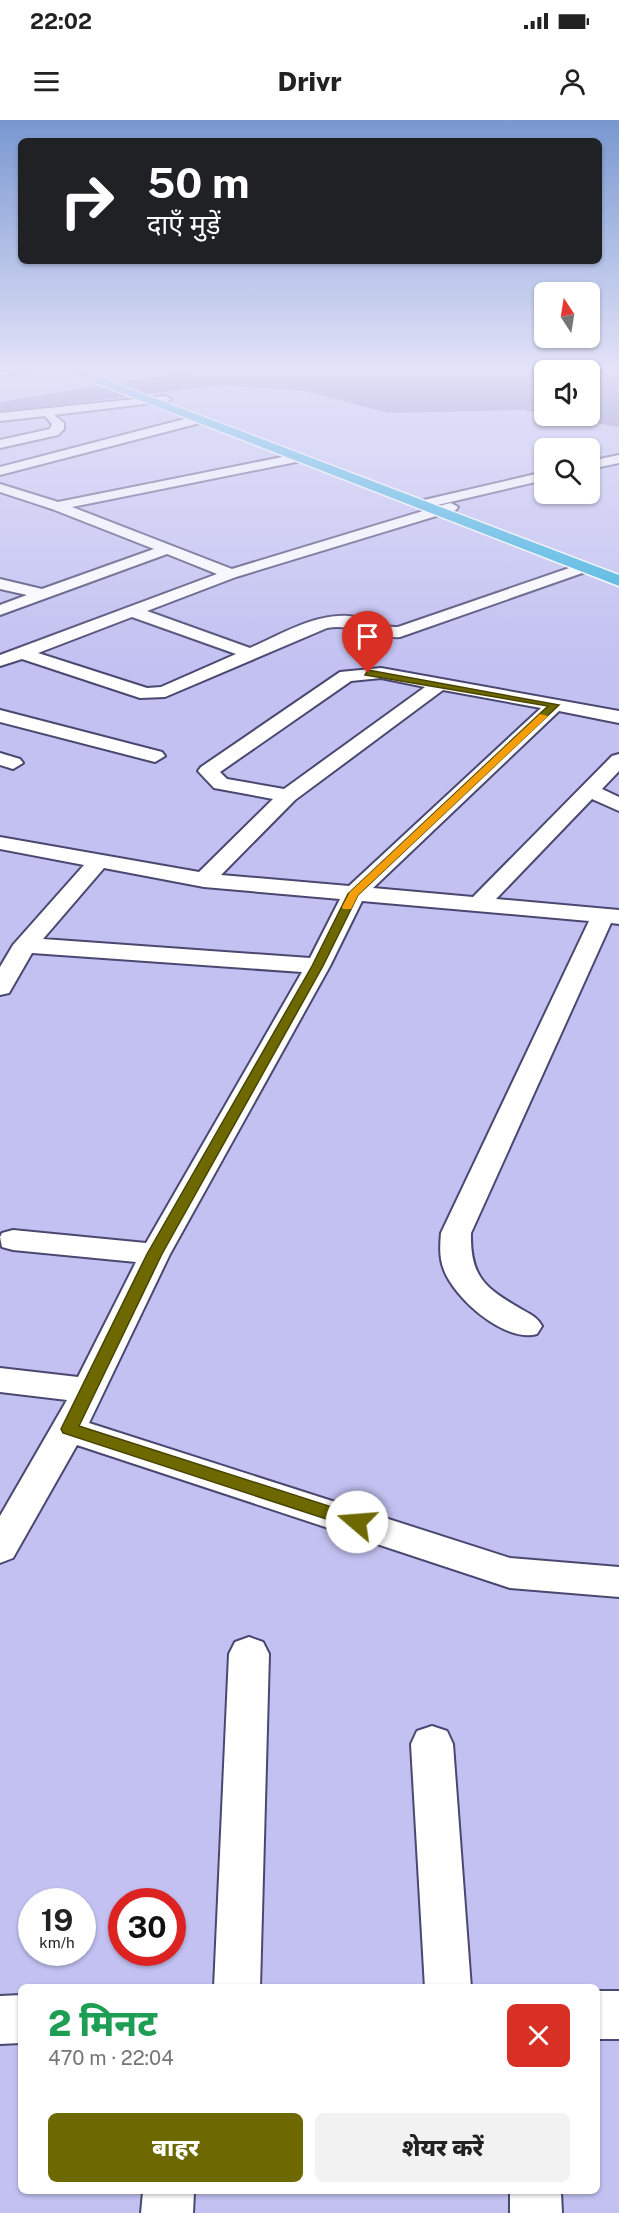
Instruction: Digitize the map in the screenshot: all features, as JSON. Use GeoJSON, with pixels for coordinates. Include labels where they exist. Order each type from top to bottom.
{"type":"FeatureCollection","features":[{"type":"Feature","properties":{"kind":"highway"},"geometry":{"type":"LineString","coordinates":[[324,469],[418,505],[441,507],[583,568],[619,581]]}},
{"type":"Feature","properties":{"kind":"highway"},"geometry":{"type":"LineString","coordinates":[[339,469],[619,570]]}},
{"type":"Feature","properties":{"kind":"street"},"geometry":{"type":"LineString","coordinates":[[57,506],[244,469]]}},
{"type":"Feature","properties":{"kind":"street"},"geometry":{"type":"LineString","coordinates":[[0,661],[231,574],[534,479]]}},
{"type":"Feature","properties":{"kind":"street"},"geometry":{"type":"LineString","coordinates":[[0,488],[57,506],[231,574]]}},
{"type":"Feature","properties":{"kind":"street"},"geometry":{"type":"LineString","coordinates":[[11,505],[32,498]]}},
{"type":"Feature","properties":{"kind":"street"},"geometry":{"type":"LineString","coordinates":[[0,610],[167,549]]}},
{"type":"Feature","properties":{"kind":"street"},"geometry":{"type":"LineString","coordinates":[[22,653],[146,694],[165,692],[251,654],[338,621],[354,621],[384,632],[400,632],[583,568]]}},
{"type":"Feature","properties":{"kind":"street"},"geometry":{"type":"LineString","coordinates":[[0,584],[43,594]]}},
{"type":"Feature","properties":{"kind":"street"},"geometry":{"type":"LineString","coordinates":[[134,612],[251,654]]}},
{"type":"Feature","properties":{"kind":"street"},"geometry":{"type":"LineString","coordinates":[[288,796],[221,784],[212,778],[208,771],[346,676],[381,673],[619,717]]}},
{"type":"Feature","properties":{"kind":"street"},"geometry":{"type":"LineString","coordinates":[[204,880],[288,796],[440,684]]}},
{"type":"Feature","properties":{"kind":"street"},"geometry":{"type":"LineString","coordinates":[[0,1548],[69,1429],[155,1254],[318,966],[354,894],[555,705]]}},
{"type":"Feature","properties":{"kind":"street"},"geometry":{"type":"LineString","coordinates":[[0,716],[155,756]]}},
{"type":"Feature","properties":{"kind":"street"},"geometry":{"type":"LineString","coordinates":[[478,905],[619,760]]}},
{"type":"Feature","properties":{"kind":"street"},"geometry":{"type":"LineString","coordinates":[[589,790],[619,806]]}},
{"type":"Feature","properties":{"kind":"street"},"geometry":{"type":"LineString","coordinates":[[0,843],[204,880],[611,916],[456,1233],[453,1252],[457,1272],[476,1296],[526,1326]]}},
{"type":"Feature","properties":{"kind":"street"},"geometry":{"type":"LineString","coordinates":[[0,988],[25,945],[99,861]]}},
{"type":"Feature","properties":{"kind":"street"},"geometry":{"type":"LineString","coordinates":[[25,945],[318,966]]}},
{"type":"Feature","properties":{"kind":"street"},"geometry":{"type":"LineString","coordinates":[[13,1240],[155,1254]]}},
{"type":"Feature","properties":{"kind":"street"},"geometry":{"type":"LineString","coordinates":[[0,1380],[88,1390]]}},
{"type":"Feature","properties":{"kind":"street"},"geometry":{"type":"LineString","coordinates":[[69,1429],[510,1573],[619,1582]]}},
{"type":"Feature","properties":{"kind":"street"},"geometry":{"type":"LineString","coordinates":[[237,1984],[249,1654]]}},
{"type":"Feature","properties":{"kind":"street"},"geometry":{"type":"LineString","coordinates":[[432,1744],[448,1984]]}},
{"type":"Feature","properties":{"kind":"street"},"geometry":{"type":"LineString","coordinates":[[600,2015],[619,2015]]}},
{"type":"Feature","properties":{"kind":"street"},"geometry":{"type":"LineString","coordinates":[[0,2020],[18,2019]]}},
{"type":"Feature","properties":{"kind":"street"},"geometry":{"type":"LineString","coordinates":[[167,2213],[169,2194]]}},
{"type":"Feature","properties":{"kind":"street"},"geometry":{"type":"LineString","coordinates":[[536,2194],[536,2213]]}},
{"type":"Feature","properties":{"kind":"slow traffic"},"geometry":{"type":"LineString","coordinates":[[347,907],[354,894],[544,716]]}},
{"type":"Feature","properties":{"kind":"route"},"geometry":{"type":"LineString","coordinates":[[357,1522],[69,1429],[155,1254],[318,966],[354,894],[555,705],[381,673],[368,673]]}}]}
